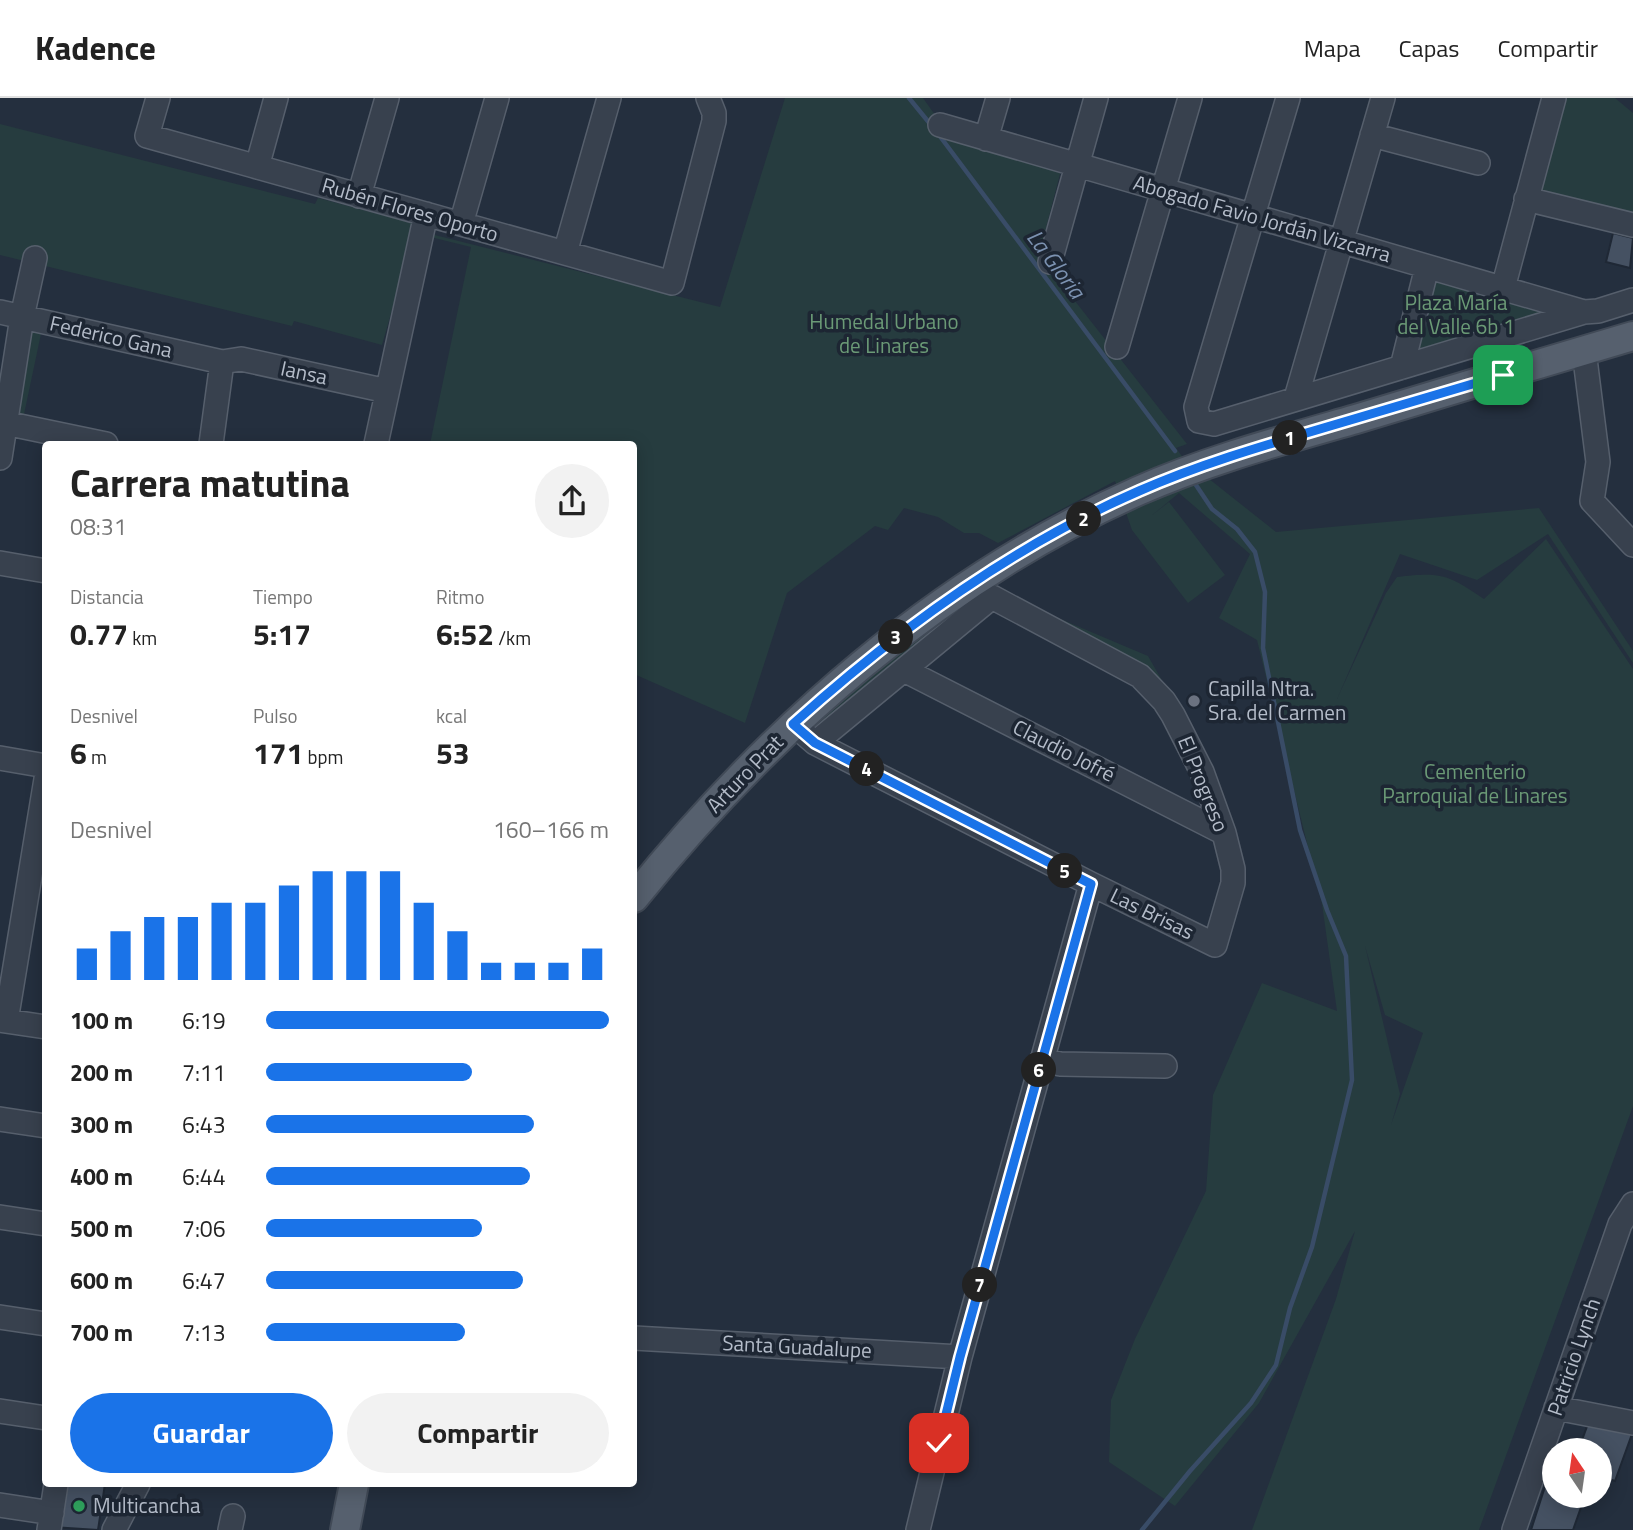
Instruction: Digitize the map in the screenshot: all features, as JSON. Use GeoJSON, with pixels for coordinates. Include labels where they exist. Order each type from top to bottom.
{"type":"FeatureCollection","features":[{"type":"Feature","properties":{"kind":"main road","name":"Arturo Prat"},"geometry":{"type":"LineString","coordinates":[[637,895],[726,792],[793,724],[854,670],[926,615],[1031,547],[1121,500],[1198,467],[1633,337]]}},
{"type":"Feature","properties":{"kind":"main road"},"geometry":{"type":"LineString","coordinates":[[345,1530],[353,1487]]}},
{"type":"Feature","properties":{"kind":"street","name":"Rubén Flores Oporto"},"geometry":{"type":"LineString","coordinates":[[158,98],[147,136],[672,284],[714,121],[708,98]]}},
{"type":"Feature","properties":{"kind":"street"},"geometry":{"type":"LineString","coordinates":[[257,167],[276,98]]}},
{"type":"Feature","properties":{"kind":"street"},"geometry":{"type":"LineString","coordinates":[[359,196],[387,98]]}},
{"type":"Feature","properties":{"kind":"street"},"geometry":{"type":"LineString","coordinates":[[461,224],[497,98]]}},
{"type":"Feature","properties":{"kind":"street"},"geometry":{"type":"LineString","coordinates":[[565,253],[609,98]]}},
{"type":"Feature","properties":{"kind":"street"},"geometry":{"type":"LineString","coordinates":[[986,139],[998,98]]}},
{"type":"Feature","properties":{"kind":"street"},"geometry":{"type":"LineString","coordinates":[[1050,262],[1096,98]]}},
{"type":"Feature","properties":{"kind":"street"},"geometry":{"type":"LineString","coordinates":[[1118,347],[1190,98]]}},
{"type":"Feature","properties":{"kind":"street"},"geometry":{"type":"LineString","coordinates":[[1288,98],[1196,407],[1199,421],[1213,424],[1584,312],[1598,311],[1633,300]]}},
{"type":"Feature","properties":{"kind":"street"},"geometry":{"type":"LineString","coordinates":[[1296,398],[1383,98]]}},
{"type":"Feature","properties":{"kind":"street"},"geometry":{"type":"LineString","coordinates":[[1503,288],[1554,98]]}},
{"type":"Feature","properties":{"kind":"street","name":"Abogado Favio Jordán Vizcarra"},"geometry":{"type":"LineString","coordinates":[[940,125],[1584,312]]}},
{"type":"Feature","properties":{"kind":"street"},"geometry":{"type":"LineString","coordinates":[[1372,135],[1478,163]]}},
{"type":"Feature","properties":{"kind":"street"},"geometry":{"type":"LineString","coordinates":[[1526,200],[1633,225]]}},
{"type":"Feature","properties":{"kind":"street"},"geometry":{"type":"LineString","coordinates":[[377,441],[426,214]]}},
{"type":"Feature","properties":{"kind":"street"},"geometry":{"type":"LineString","coordinates":[[0,457],[5,423],[11,314],[35,258]]}},
{"type":"Feature","properties":{"kind":"street"},"geometry":{"type":"LineString","coordinates":[[1402,367],[1427,267]]}},
{"type":"Feature","properties":{"kind":"street","name":"Federico Gana"},"geometry":{"type":"LineString","coordinates":[[11,314],[222,362]]}},
{"type":"Feature","properties":{"kind":"street"},"geometry":{"type":"LineString","coordinates":[[1584,351],[1598,462],[1592,501],[1633,545]]}},
{"type":"Feature","properties":{"kind":"street","name":"Iansa"},"geometry":{"type":"LineString","coordinates":[[222,362],[241,359],[387,391]]}},
{"type":"Feature","properties":{"kind":"street"},"geometry":{"type":"LineString","coordinates":[[211,441],[222,362]]}},
{"type":"Feature","properties":{"kind":"street"},"geometry":{"type":"LineString","coordinates":[[5,423],[92,441]]}},
{"type":"Feature","properties":{"kind":"street"},"geometry":{"type":"LineString","coordinates":[[0,564],[42,571]]}},
{"type":"Feature","properties":{"kind":"street","name":"Arturo Prat"},"geometry":{"type":"LineString","coordinates":[[815,743],[992,597]]}},
{"type":"Feature","properties":{"kind":"street","name":"El Progreso"},"geometry":{"type":"LineString","coordinates":[[992,597],[1140,676],[1173,715],[1194,751],[1224,832],[1233,869],[1233,883],[1216,945]]}},
{"type":"Feature","properties":{"kind":"street","name":"Claudio Jofré"},"geometry":{"type":"LineString","coordinates":[[904,670],[1224,832]]}},
{"type":"Feature","properties":{"kind":"street","name":"Las Brisas"},"geometry":{"type":"LineString","coordinates":[[793,724],[815,743],[1216,945]]}},
{"type":"Feature","properties":{"kind":"street"},"geometry":{"type":"LineString","coordinates":[[0,758],[42,765]]}},
{"type":"Feature","properties":{"kind":"street"},"geometry":{"type":"LineString","coordinates":[[42,801],[3,1020],[42,1026]]}},
{"type":"Feature","properties":{"kind":"street"},"geometry":{"type":"LineString","coordinates":[[918,1530],[960,1357],[1091,884]]}},
{"type":"Feature","properties":{"kind":"street"},"geometry":{"type":"LineString","coordinates":[[1042,1059],[1060,1064],[1165,1066]]}},
{"type":"Feature","properties":{"kind":"street"},"geometry":{"type":"LineString","coordinates":[[0,1119],[42,1125]]}},
{"type":"Feature","properties":{"kind":"street","name":"Patricio Lynch"},"geometry":{"type":"LineString","coordinates":[[1514,1530],[1619,1224],[1633,1204]]}},
{"type":"Feature","properties":{"kind":"street"},"geometry":{"type":"LineString","coordinates":[[0,1217],[42,1223]]}},
{"type":"Feature","properties":{"kind":"street"},"geometry":{"type":"LineString","coordinates":[[0,1317],[42,1323]]}},
{"type":"Feature","properties":{"kind":"street","name":"Santa Guadalupe"},"geometry":{"type":"LineString","coordinates":[[637,1338],[960,1357]]}},
{"type":"Feature","properties":{"kind":"street"},"geometry":{"type":"LineString","coordinates":[[1556,1408],[1633,1423]]}},
{"type":"Feature","properties":{"kind":"street"},"geometry":{"type":"LineString","coordinates":[[0,1410],[42,1417]]}},
{"type":"Feature","properties":{"kind":"street"},"geometry":{"type":"LineString","coordinates":[[0,1505],[50,1522],[56,1487]]}},
{"type":"Feature","properties":{"kind":"street"},"geometry":{"type":"LineString","coordinates":[[114,1530],[136,1487]]}},
{"type":"Feature","properties":{"kind":"green space"},"geometry":{"type":"Polygon","coordinates":[[[785,98],[923,98],[952,139],[1061,170],[1039,255],[1187,444],[1176,448],[1184,459],[1276,532],[1539,508],[1633,651],[1633,663],[1548,534],[1477,580],[1400,554],[1337,699],[1386,593],[1397,577],[1443,577],[1461,584],[1484,599],[1546,539],[1633,669],[1633,1106],[1479,1530],[1252,1530],[1336,1299],[1355,1231],[1259,1403],[1175,1506],[1109,1462],[1111,1400],[1135,1339],[1206,1191],[1213,1095],[1262,983],[1337,1011],[1322,904],[1257,640],[1219,618],[1250,554],[1179,493],[1151,516],[1169,502],[1225,575],[1188,603],[1132,530],[1115,481],[998,543],[979,533],[964,533],[938,517],[904,508],[888,530],[875,526],[787,593],[745,723],[637,675],[637,441],[431,441],[471,247],[414,233],[382,345],[294,321],[292,326],[0,255],[0,124],[315,204],[318,198],[416,224],[415,230],[720,307],[785,98]],[[1365,946],[1400,1094],[1391,1125],[1423,1033],[1385,1015],[1365,946]]]}},
{"type":"Feature","properties":{"kind":"green space"},"geometry":{"type":"Polygon","coordinates":[[[1558,98],[1615,98],[1633,113],[1633,218],[1530,194],[1558,98]]]}},
{"type":"Feature","properties":{"kind":"green space","name":"Plaza María del Valle 6b 1"},"geometry":{"type":"Polygon","coordinates":[[[1434,277],[1564,317],[1412,361],[1434,277]]]}},
{"type":"Feature","properties":{"kind":"green space"},"geometry":{"type":"Polygon","coordinates":[[[25,325],[42,329],[23,419],[12,417],[25,325]]]}},
{"type":"Feature","properties":{"kind":"green space"},"geometry":{"type":"Polygon","coordinates":[[[979,590],[982,596],[817,734],[809,728],[902,644],[979,590]]]}},
{"type":"Feature","properties":{"kind":"green space"},"geometry":{"type":"Polygon","coordinates":[[[1008,597],[1148,656],[1172,698],[1165,699],[1008,597]]]}},
{"type":"Feature","properties":{"kind":"building"},"geometry":{"type":"Polygon","coordinates":[[[1613,233],[1633,238],[1630,268],[1606,262],[1613,233]]]}},
{"type":"Feature","properties":{"kind":"building"},"geometry":{"type":"Polygon","coordinates":[[[1589,1421],[1632,1434],[1615,1481],[1612,1480],[1612,1438],[1583,1438],[1589,1421]]]}},
{"type":"Feature","properties":{"kind":"building","name":"Multicancha"},"geometry":{"type":"Polygon","coordinates":[[[59,1487],[105,1487],[98,1530],[52,1527],[59,1487]]]}},
{"type":"Feature","properties":{"kind":"building"},"geometry":{"type":"Polygon","coordinates":[[[1542,1496],[1542,1508],[1581,1508],[1573,1530],[1531,1530],[1542,1496]]]}},
{"type":"Feature","properties":{"kind":"waterway","name":"La Gloria"},"geometry":{"type":"LineString","coordinates":[[909,98],[931,125]]}},
{"type":"Feature","properties":{"kind":"waterway","name":"La Gloria"},"geometry":{"type":"LineString","coordinates":[[939,135],[1175,451]]}},
{"type":"Feature","properties":{"kind":"waterway"},"geometry":{"type":"LineString","coordinates":[[1142,1530],[1251,1403],[1276,1365],[1290,1308],[1312,1247],[1352,1080],[1346,956],[1300,830],[1263,648],[1265,592],[1255,552],[1237,529],[1212,509],[1194,482]]}},
{"type":"Feature","properties":{"kind":"place","name":"Capilla Ntra. Sra. del Carmen"},"geometry":{"type":"Point","coordinates":[1194,701]}},
{"type":"Feature","properties":{"kind":"place","name":"Multicancha"},"geometry":{"type":"Point","coordinates":[79,1506]}},
{"type":"Feature","properties":{"kind":"route"},"geometry":{"type":"LineString","coordinates":[[939,1443],[960,1357],[1091,884],[815,743],[793,724],[878,650],[975,581],[1031,547],[1112,504],[1198,467],[1503,375]]}},
{"type":"Feature","properties":{"kind":"park label","name":"Humedal Urbano de Linares"},"geometry":{"type":"Point","coordinates":[884,334]}},
{"type":"Feature","properties":{"kind":"park label","name":"Cementerio Parroquial de Linares"},"geometry":{"type":"Point","coordinates":[1475,784]}}]}
